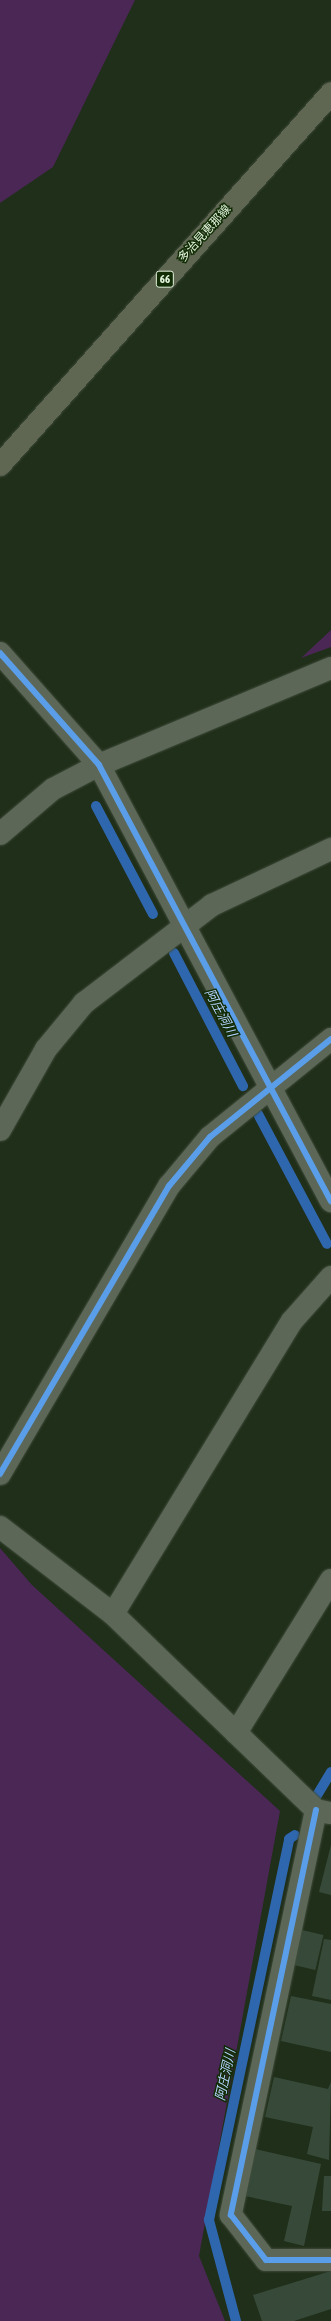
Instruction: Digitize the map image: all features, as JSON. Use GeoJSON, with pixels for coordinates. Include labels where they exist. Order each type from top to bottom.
{"type":"FeatureCollection","features":[{"type":"Feature","properties":{"kind":"main road","name":"多治見恵那線"},"geometry":{"type":"LineString","coordinates":[[0,465],[331,93]]}},
{"type":"Feature","properties":{"kind":"street"},"geometry":{"type":"LineString","coordinates":[[0,653],[99,765],[271,1084],[331,1201]]}},
{"type":"Feature","properties":{"kind":"street"},"geometry":{"type":"LineString","coordinates":[[0,834],[53,789],[99,765],[331,668]]}},
{"type":"Feature","properties":{"kind":"street"},"geometry":{"type":"LineString","coordinates":[[0,1130],[46,1048],[84,1003],[185,924],[212,905],[331,849]]}},
{"type":"Feature","properties":{"kind":"street"},"geometry":{"type":"LineString","coordinates":[[0,1474],[169,1186],[210,1137],[271,1084],[331,1039]]}},
{"type":"Feature","properties":{"kind":"street"},"geometry":{"type":"LineString","coordinates":[[113,1614],[292,1321],[331,1277]]}},
{"type":"Feature","properties":{"kind":"street"},"geometry":{"type":"LineString","coordinates":[[0,1527],[113,1614],[236,1733],[324,1812],[231,2215],[266,2260],[331,2260]]}},
{"type":"Feature","properties":{"kind":"street"},"geometry":{"type":"LineString","coordinates":[[236,1733],[331,1580]]}},
{"type":"Feature","properties":{"kind":"shaded area"},"geometry":{"type":"Polygon","coordinates":[[[0,0],[135,0],[53,167],[0,203],[0,0]]]}},
{"type":"Feature","properties":{"kind":"shaded area"},"geometry":{"type":"Polygon","coordinates":[[[331,630],[331,647],[301,658],[331,630]]]}},
{"type":"Feature","properties":{"kind":"shaded area"},"geometry":{"type":"Polygon","coordinates":[[[0,1548],[32,1585],[280,1811],[199,2256],[225,2321],[0,2321],[0,1548]]]}},
{"type":"Feature","properties":{"kind":"building"},"geometry":{"type":"Polygon","coordinates":[[[331,1845],[331,1895],[319,1892],[331,1845]]]}},
{"type":"Feature","properties":{"kind":"building"},"geometry":{"type":"Polygon","coordinates":[[[302,1930],[323,1935],[315,1970],[294,1965],[302,1930]]]}},
{"type":"Feature","properties":{"kind":"building"},"geometry":{"type":"Polygon","coordinates":[[[324,1939],[331,1940],[331,2000],[312,1996],[324,1939]]]}},
{"type":"Feature","properties":{"kind":"building"},"geometry":{"type":"Polygon","coordinates":[[[291,1996],[331,2004],[331,2052],[281,2041],[291,1996]]]}},
{"type":"Feature","properties":{"kind":"building"},"geometry":{"type":"Polygon","coordinates":[[[274,2077],[328,2089],[331,2082],[329,2160],[307,2154],[313,2127],[265,2117],[274,2077]]]}},
{"type":"Feature","properties":{"kind":"building"},"geometry":{"type":"Polygon","coordinates":[[[255,2149],[321,2164],[304,2246],[284,2241],[292,2206],[245,2196],[255,2149]]]}},
{"type":"Feature","properties":{"kind":"building"},"geometry":{"type":"Polygon","coordinates":[[[324,2176],[331,2176],[331,2211],[322,2211],[324,2176]]]}},
{"type":"Feature","properties":{"kind":"building"},"geometry":{"type":"Polygon","coordinates":[[[331,2271],[331,2309],[294,2321],[262,2321],[253,2295],[331,2271]]]}},
{"type":"Feature","properties":{"kind":"waterway","name":"阿庄洞川"},"geometry":{"type":"LineString","coordinates":[[96,806],[153,914]]}},
{"type":"Feature","properties":{"kind":"waterway","name":"阿庄洞川"},"geometry":{"type":"LineString","coordinates":[[174,953],[243,1086]]}},
{"type":"Feature","properties":{"kind":"waterway","name":"阿庄洞川"},"geometry":{"type":"LineString","coordinates":[[258,1114],[327,1244]]}},
{"type":"Feature","properties":{"kind":"waterway","name":"阿庄洞川"},"geometry":{"type":"LineString","coordinates":[[316,1797],[331,1772]]}},
{"type":"Feature","properties":{"kind":"waterway","name":"阿庄洞川"},"geometry":{"type":"LineString","coordinates":[[236,2321],[209,2220],[289,1839],[295,1835]]}},
{"type":"Feature","properties":{"kind":"cycle path"},"geometry":{"type":"LineString","coordinates":[[0,653],[99,765],[331,1201]]}},
{"type":"Feature","properties":{"kind":"cycle path"},"geometry":{"type":"LineString","coordinates":[[0,1474],[169,1186],[210,1137],[331,1039]]}},
{"type":"Feature","properties":{"kind":"cycle path"},"geometry":{"type":"LineString","coordinates":[[316,1810],[231,2215],[266,2260],[331,2260]]}}]}
